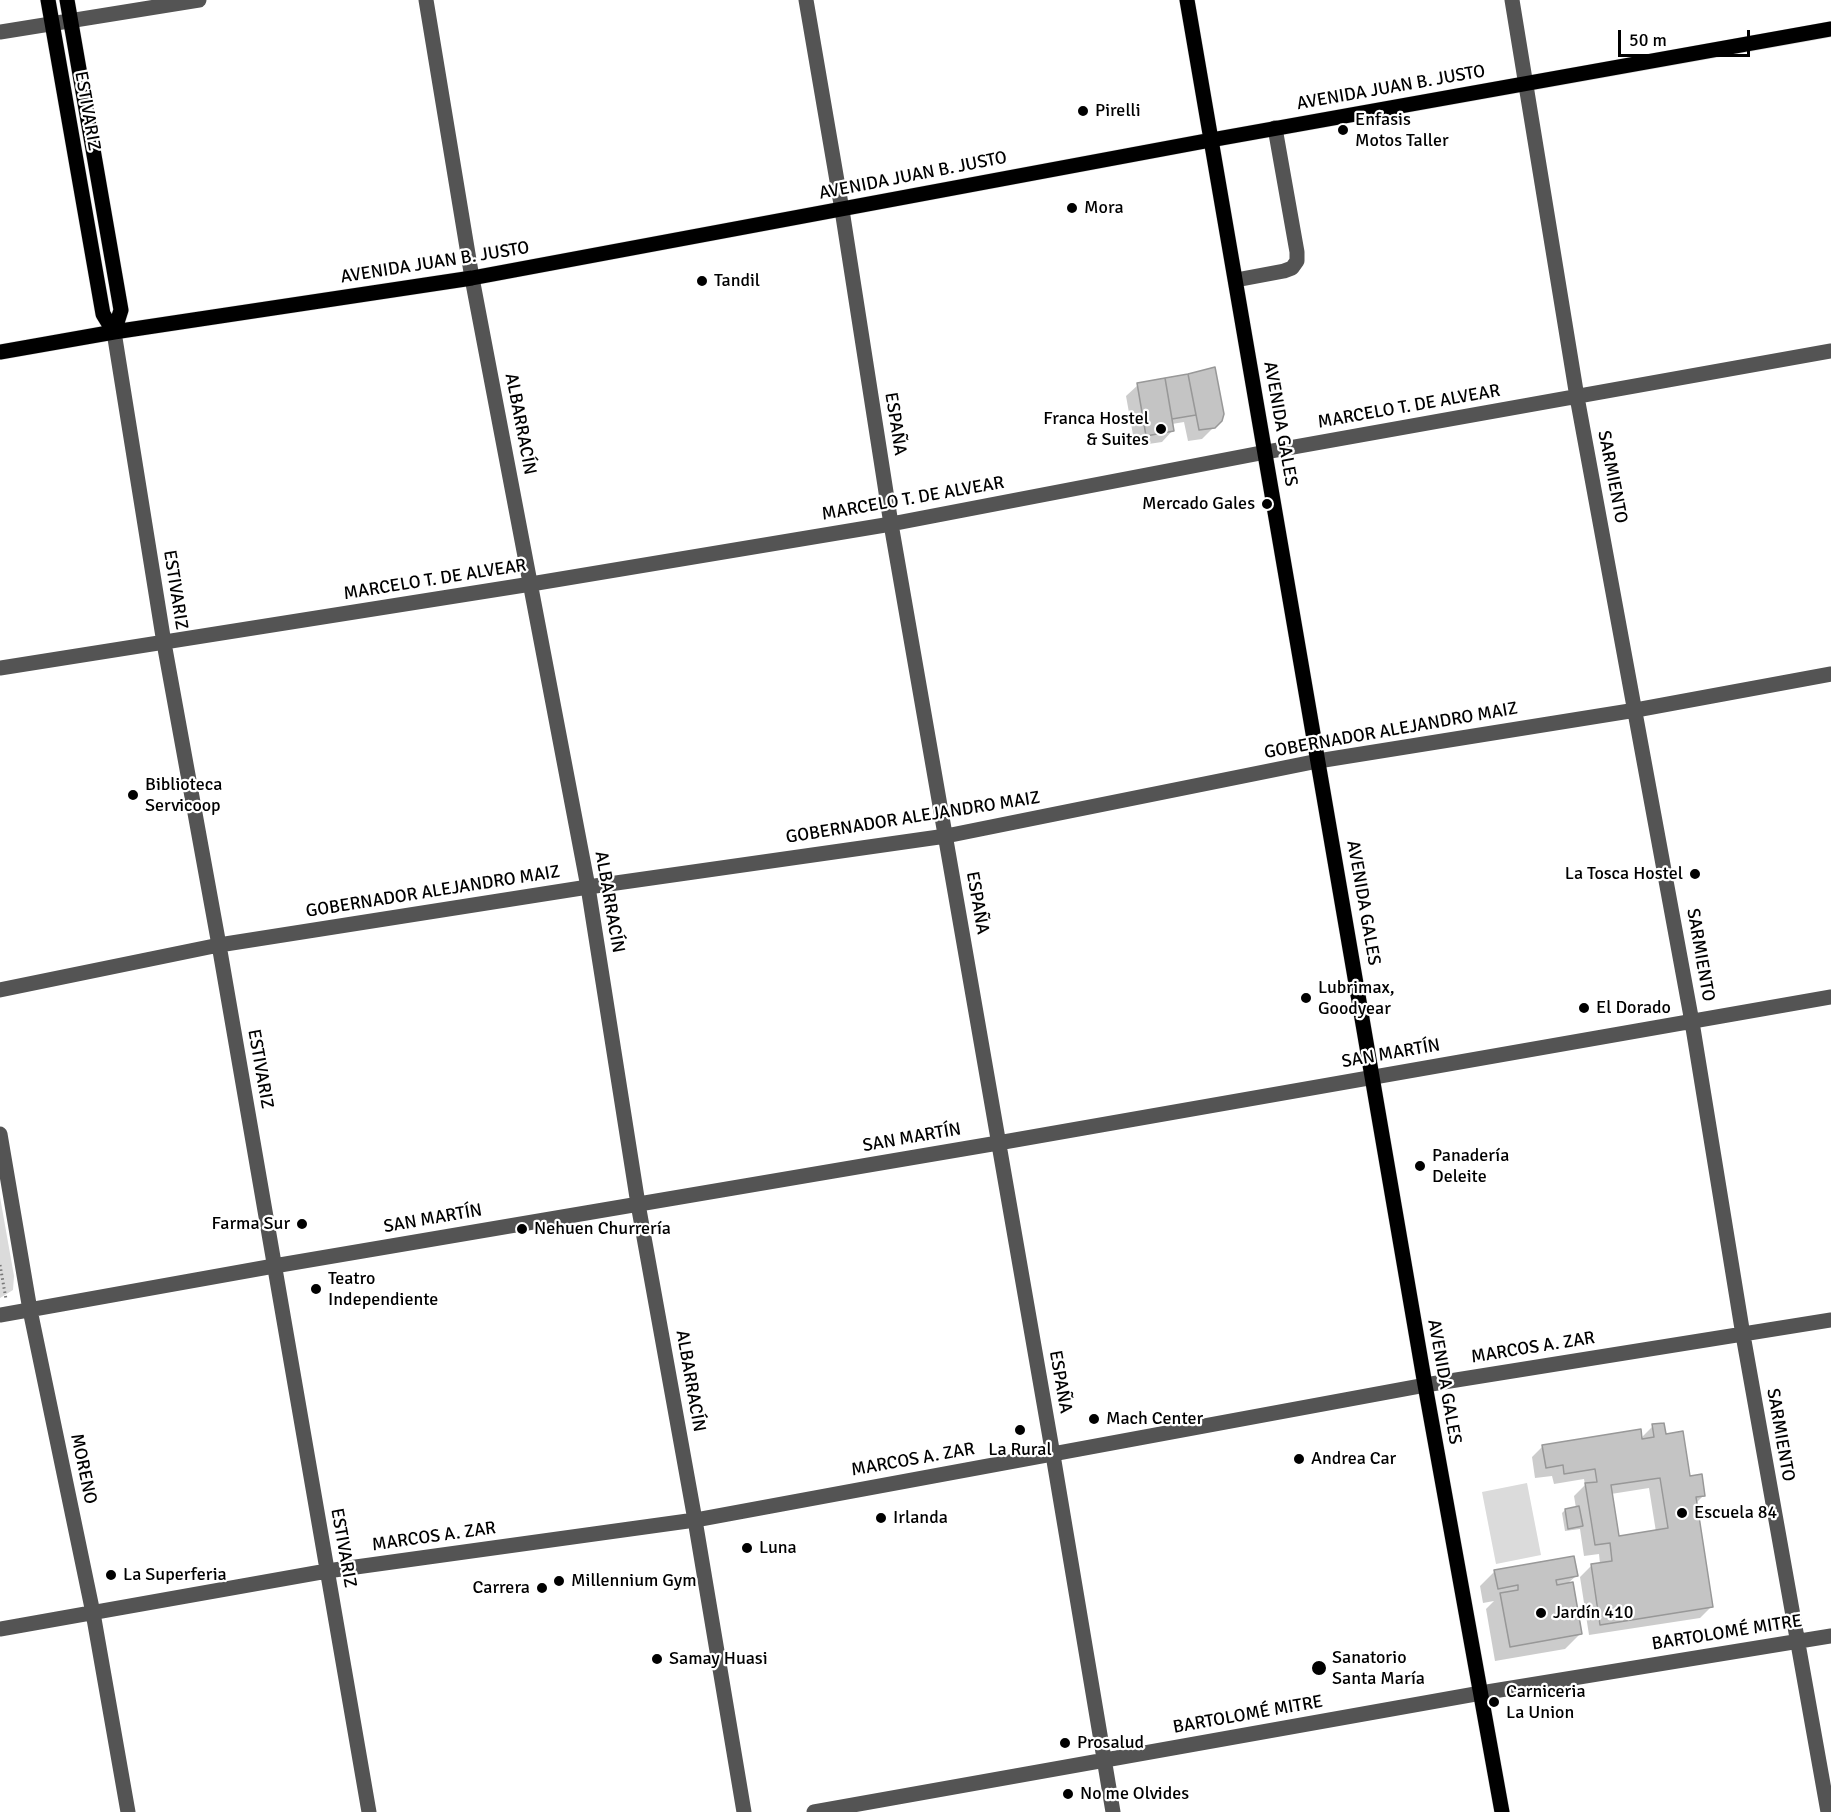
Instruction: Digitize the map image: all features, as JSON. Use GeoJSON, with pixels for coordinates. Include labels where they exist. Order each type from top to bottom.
{"type":"FeatureCollection","features":[{"type":"Feature","properties":{"kind":"main road","name":"ESTIVARIZ"},"geometry":{"type":"LineString","coordinates":[[48,0],[103,314],[114,332]]}},
{"type":"Feature","properties":{"kind":"main road","name":"ESTIVARIZ"},"geometry":{"type":"LineString","coordinates":[[67,0],[121,310],[114,332]]}},
{"type":"Feature","properties":{"kind":"main road","name":"AVENIDA GALES"},"geometry":{"type":"LineString","coordinates":[[1187,0],[1425,1385],[1502,1812]]}},
{"type":"Feature","properties":{"kind":"main road","name":"AVENIDA JUAN B. JUSTO"},"geometry":{"type":"LineString","coordinates":[[0,352],[114,332],[472,278],[1275,128],[1831,29]]}},
{"type":"Feature","properties":{"kind":"street"},"geometry":{"type":"LineString","coordinates":[[0,32],[199,0]]}},
{"type":"Feature","properties":{"kind":"street","name":"ALBARRACÍN"},"geometry":{"type":"LineString","coordinates":[[426,0],[472,278],[588,888],[638,1204],[695,1520],[744,1812]]}},
{"type":"Feature","properties":{"kind":"street","name":"ESPAÑA"},"geometry":{"type":"LineString","coordinates":[[806,0],[842,210],[891,524],[1113,1812]]}},
{"type":"Feature","properties":{"kind":"street","name":"SARMIENTO"},"geometry":{"type":"LineString","coordinates":[[1512,0],[1578,397],[1692,1022],[1743,1335],[1828,1812]]}},
{"type":"Feature","properties":{"kind":"street"},"geometry":{"type":"LineString","coordinates":[[1236,280],[1284,271],[1292,268],[1297,261],[1275,128]]}},
{"type":"Feature","properties":{"kind":"street","name":"ESTIVARIZ"},"geometry":{"type":"LineString","coordinates":[[114,332],[164,643],[219,945],[369,1812]]}},
{"type":"Feature","properties":{"kind":"street","name":"MARCELO T. DE ALVEAR"},"geometry":{"type":"LineString","coordinates":[[0,668],[891,524],[1266,452],[1831,351]]}},
{"type":"Feature","properties":{"kind":"street","name":"GOBERNADOR ALEJANDRO MAIZ"},"geometry":{"type":"LineString","coordinates":[[0,990],[219,945],[946,836],[1318,761],[1636,710],[1831,674]]}},
{"type":"Feature","properties":{"kind":"street","name":"SAN MARTÍN"},"geometry":{"type":"LineString","coordinates":[[4,1315],[274,1266],[998,1143],[1831,997]]}},
{"type":"Feature","properties":{"kind":"street","name":"MORENO"},"geometry":{"type":"LineString","coordinates":[[0,1134],[30,1310],[93,1613],[128,1812]]}},
{"type":"Feature","properties":{"kind":"street","name":"MARCOS A. ZAR"},"geometry":{"type":"LineString","coordinates":[[0,1629],[327,1571],[695,1520],[1425,1385],[1831,1320]]}},
{"type":"Feature","properties":{"kind":"street","name":"BARTOLOMÉ MITRE"},"geometry":{"type":"LineString","coordinates":[[814,1812],[1481,1693],[1831,1636]]}},
{"type":"Feature","properties":{"kind":"path"},"geometry":{"type":"LineString","coordinates":[[0,1265],[4,1315]]}},
{"type":"Feature","properties":{"kind":"shaded area"},"geometry":{"type":"Polygon","coordinates":[[[0,1197],[14,1276],[13,1290],[0,1298],[0,1197]]]}},
{"type":"Feature","properties":{"kind":"shaded area"},"geometry":{"type":"Polygon","coordinates":[[[1527,1483],[1541,1555],[1496,1564],[1482,1492],[1527,1483]]]}},
{"type":"Feature","properties":{"kind":"building"},"geometry":{"type":"Polygon","coordinates":[[[1215,367],[1224,414],[1222,421],[1215,428],[1199,430],[1188,374],[1215,367]]]}},
{"type":"Feature","properties":{"kind":"building"},"geometry":{"type":"Polygon","coordinates":[[[1188,374],[1196,415],[1172,419],[1165,378],[1188,374]]]}},
{"type":"Feature","properties":{"kind":"building"},"geometry":{"type":"Polygon","coordinates":[[[1165,378],[1174,431],[1146,436],[1137,383],[1165,378]]]}},
{"type":"Feature","properties":{"kind":"building","name":"Escuela 84"},"geometry":{"type":"Polygon","coordinates":[[[1664,1423],[1666,1434],[1683,1431],[1690,1476],[1702,1474],[1705,1496],[1696,1497],[1713,1607],[1600,1625],[1591,1564],[1612,1561],[1610,1543],[1595,1545],[1585,1483],[1597,1482],[1595,1469],[1564,1474],[1563,1465],[1546,1468],[1542,1445],[1641,1429],[1642,1439],[1654,1437],[1652,1424],[1664,1423]],[[1660,1478],[1611,1485],[1619,1536],[1668,1528],[1660,1478]]]}},
{"type":"Feature","properties":{"kind":"building"},"geometry":{"type":"Polygon","coordinates":[[[1579,1506],[1583,1526],[1568,1529],[1565,1509],[1579,1506]]]}},
{"type":"Feature","properties":{"kind":"building","name":"Jardín 410"},"geometry":{"type":"Polygon","coordinates":[[[1574,1556],[1578,1576],[1556,1580],[1557,1585],[1573,1582],[1582,1634],[1510,1647],[1500,1593],[1518,1590],[1518,1585],[1498,1589],[1494,1570],[1574,1556]]]}},
{"type":"Feature","properties":{"kind":"place","name":"Pirelli"},"geometry":{"type":"Point","coordinates":[1083,111]}},
{"type":"Feature","properties":{"kind":"place","name":"Enfasis Motos Taller"},"geometry":{"type":"Point","coordinates":[1343,130]}},
{"type":"Feature","properties":{"kind":"place","name":"Mora"},"geometry":{"type":"Point","coordinates":[1072,208]}},
{"type":"Feature","properties":{"kind":"place","name":"Tandil"},"geometry":{"type":"Point","coordinates":[702,281]}},
{"type":"Feature","properties":{"kind":"place","name":"Franca Hostel & Suites"},"geometry":{"type":"Point","coordinates":[1161,429]}},
{"type":"Feature","properties":{"kind":"place","name":"Mercado Gales"},"geometry":{"type":"Point","coordinates":[1267,504]}},
{"type":"Feature","properties":{"kind":"place","name":"Biblioteca Servicoop"},"geometry":{"type":"Point","coordinates":[133,795]}},
{"type":"Feature","properties":{"kind":"place","name":"La Tosca Hostel"},"geometry":{"type":"Point","coordinates":[1695,874]}},
{"type":"Feature","properties":{"kind":"place","name":"Lubrimax, Goodyear"},"geometry":{"type":"Point","coordinates":[1306,998]}},
{"type":"Feature","properties":{"kind":"place","name":"El Dorado"},"geometry":{"type":"Point","coordinates":[1584,1008]}},
{"type":"Feature","properties":{"kind":"place","name":"Panadería Deleite"},"geometry":{"type":"Point","coordinates":[1420,1166]}},
{"type":"Feature","properties":{"kind":"place","name":"Farma Sur"},"geometry":{"type":"Point","coordinates":[302,1224]}},
{"type":"Feature","properties":{"kind":"place","name":"Nehuen Churrería"},"geometry":{"type":"Point","coordinates":[522,1229]}},
{"type":"Feature","properties":{"kind":"place","name":"Teatro Independiente"},"geometry":{"type":"Point","coordinates":[316,1289]}},
{"type":"Feature","properties":{"kind":"place","name":"Mach Center"},"geometry":{"type":"Point","coordinates":[1094,1419]}},
{"type":"Feature","properties":{"kind":"place","name":"La Rural"},"geometry":{"type":"Point","coordinates":[1020,1430]}},
{"type":"Feature","properties":{"kind":"place","name":"Andrea Car"},"geometry":{"type":"Point","coordinates":[1299,1459]}},
{"type":"Feature","properties":{"kind":"place","name":"Escuela 84"},"geometry":{"type":"Point","coordinates":[1682,1513]}},
{"type":"Feature","properties":{"kind":"place","name":"Irlanda"},"geometry":{"type":"Point","coordinates":[881,1518]}},
{"type":"Feature","properties":{"kind":"place","name":"Luna"},"geometry":{"type":"Point","coordinates":[747,1548]}},
{"type":"Feature","properties":{"kind":"place","name":"La Superferia"},"geometry":{"type":"Point","coordinates":[111,1575]}},
{"type":"Feature","properties":{"kind":"place","name":"Millennium Gym"},"geometry":{"type":"Point","coordinates":[559,1581]}},
{"type":"Feature","properties":{"kind":"place","name":"Carrera"},"geometry":{"type":"Point","coordinates":[542,1588]}},
{"type":"Feature","properties":{"kind":"place","name":"Jardín 410"},"geometry":{"type":"Point","coordinates":[1541,1613]}},
{"type":"Feature","properties":{"kind":"place","name":"Samay Huasi"},"geometry":{"type":"Point","coordinates":[657,1659]}},
{"type":"Feature","properties":{"kind":"place","name":"Sanatorio Santa María"},"geometry":{"type":"Point","coordinates":[1319,1668]}},
{"type":"Feature","properties":{"kind":"place","name":"Carniceria La Union"},"geometry":{"type":"Point","coordinates":[1494,1702]}},
{"type":"Feature","properties":{"kind":"place","name":"Prosalud"},"geometry":{"type":"Point","coordinates":[1065,1743]}},
{"type":"Feature","properties":{"kind":"place","name":"No me Olvides"},"geometry":{"type":"Point","coordinates":[1068,1794]}}]}
